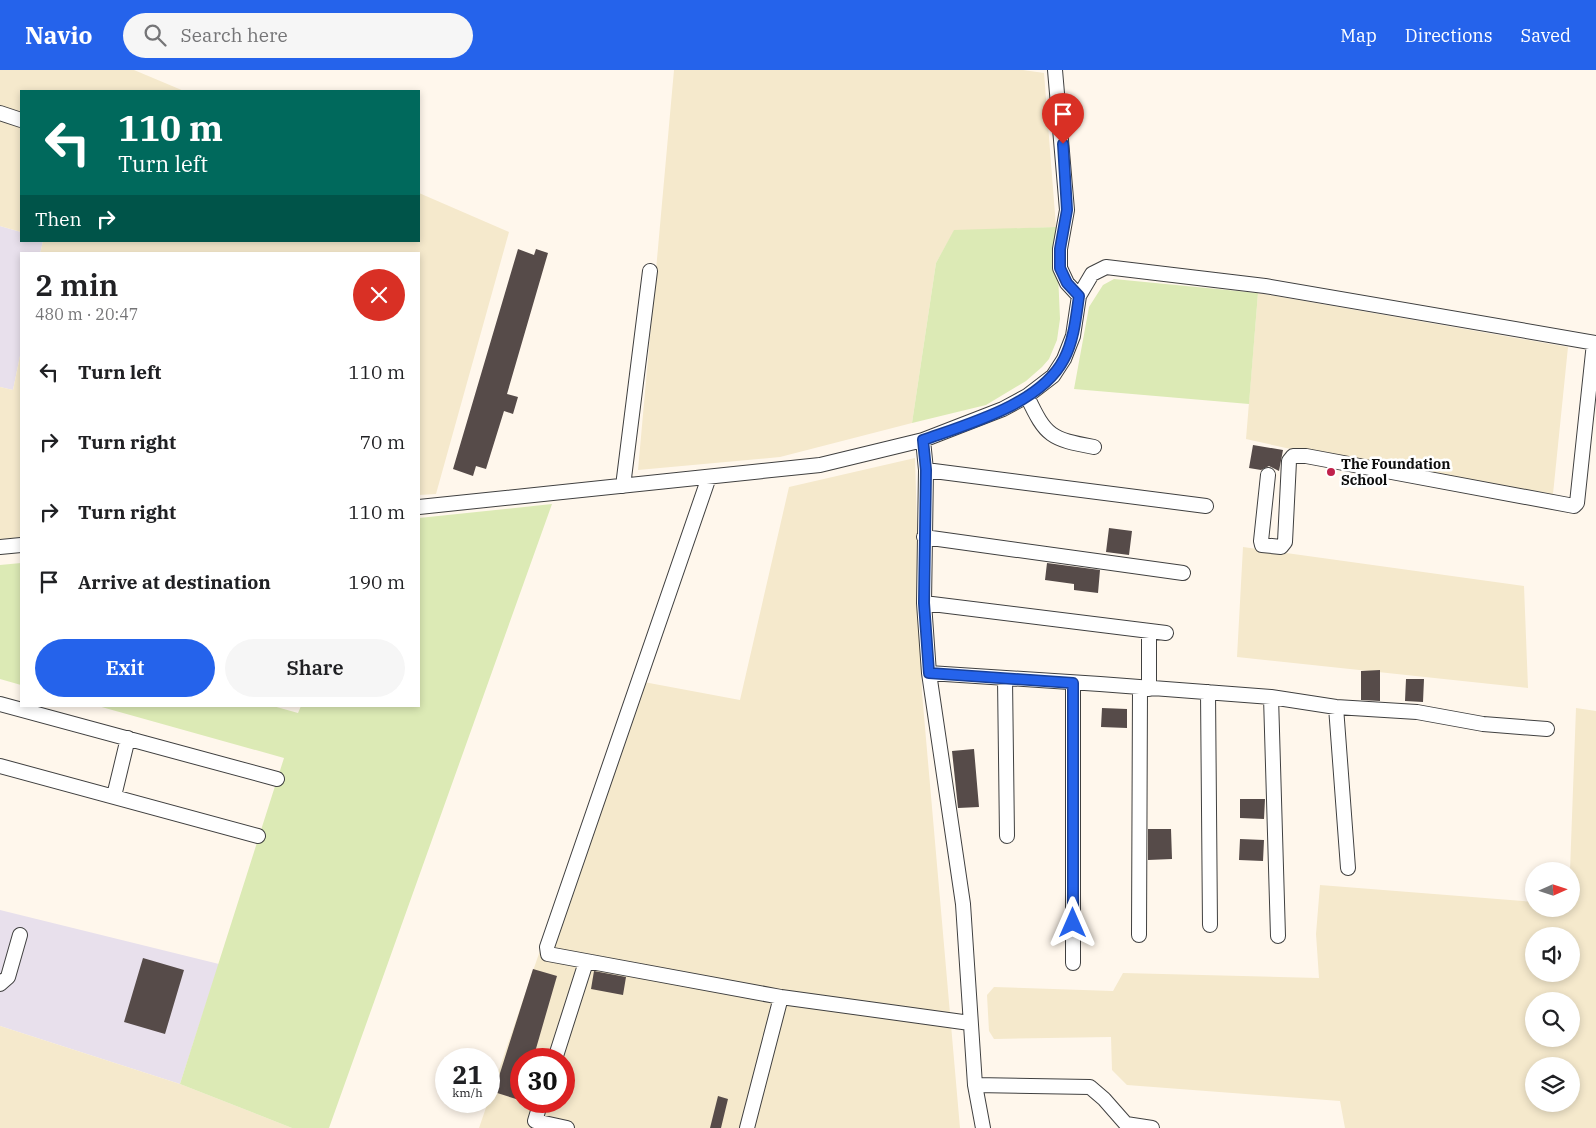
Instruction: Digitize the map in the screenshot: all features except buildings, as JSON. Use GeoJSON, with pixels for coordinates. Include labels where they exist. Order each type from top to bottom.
{"type":"FeatureCollection","features":[{"type":"Feature","properties":{"kind":"street"},"geometry":{"type":"LineString","coordinates":[[1056,70],[1067,210],[1060,249],[1060,268],[1067,283],[1079,296]]}},
{"type":"Feature","properties":{"kind":"street"},"geometry":{"type":"LineString","coordinates":[[0,113],[20,120]]}},
{"type":"Feature","properties":{"kind":"street"},"geometry":{"type":"LineString","coordinates":[[420,507],[820,465],[923,440],[1003,409],[1027,396],[1053,376],[1064,359],[1073,336],[1079,296],[1092,274],[1106,267],[1265,286],[1595,343],[1577,502],[1574,506],[1306,456],[1293,456],[1288,461],[1285,542],[1281,546],[1269,546],[1262,545],[1261,540],[1268,475]]}},
{"type":"Feature","properties":{"kind":"street"},"geometry":{"type":"LineString","coordinates":[[624,486],[650,271]]}},
{"type":"Feature","properties":{"kind":"street"},"geometry":{"type":"LineString","coordinates":[[1027,396],[1037,418],[1051,434],[1061,441],[1094,447]]}},
{"type":"Feature","properties":{"kind":"street"},"geometry":{"type":"LineString","coordinates":[[923,440],[926,470],[924,603],[929,673],[963,904],[975,1085],[982,1128]]}},
{"type":"Feature","properties":{"kind":"street"},"geometry":{"type":"LineString","coordinates":[[926,470],[1206,506]]}},
{"type":"Feature","properties":{"kind":"street"},"geometry":{"type":"LineString","coordinates":[[709,477],[547,947],[550,956],[781,998],[970,1023]]}},
{"type":"Feature","properties":{"kind":"street"},"geometry":{"type":"LineString","coordinates":[[924,537],[1183,573]]}},
{"type":"Feature","properties":{"kind":"street"},"geometry":{"type":"LineString","coordinates":[[0,547],[20,545]]}},
{"type":"Feature","properties":{"kind":"street"},"geometry":{"type":"LineString","coordinates":[[924,603],[1166,633]]}},
{"type":"Feature","properties":{"kind":"street"},"geometry":{"type":"LineString","coordinates":[[1139,935],[1145,688],[1149,631]]}},
{"type":"Feature","properties":{"kind":"street"},"geometry":{"type":"LineString","coordinates":[[929,673],[1271,697],[1336,707],[1417,712],[1483,724],[1547,729]]}},
{"type":"Feature","properties":{"kind":"street"},"geometry":{"type":"LineString","coordinates":[[1005,679],[1007,836]]}},
{"type":"Feature","properties":{"kind":"street"},"geometry":{"type":"LineString","coordinates":[[1073,683],[1073,962]]}},
{"type":"Feature","properties":{"kind":"street"},"geometry":{"type":"LineString","coordinates":[[1208,692],[1210,925]]}},
{"type":"Feature","properties":{"kind":"street"},"geometry":{"type":"LineString","coordinates":[[1271,697],[1278,936]]}},
{"type":"Feature","properties":{"kind":"street"},"geometry":{"type":"LineString","coordinates":[[0,704],[277,779]]}},
{"type":"Feature","properties":{"kind":"street"},"geometry":{"type":"LineString","coordinates":[[1336,707],[1348,868]]}},
{"type":"Feature","properties":{"kind":"street"},"geometry":{"type":"LineString","coordinates":[[114,796],[128,738]]}},
{"type":"Feature","properties":{"kind":"street"},"geometry":{"type":"LineString","coordinates":[[0,766],[258,836]]}},
{"type":"Feature","properties":{"kind":"street"},"geometry":{"type":"LineString","coordinates":[[0,984],[8,977],[20,935]]}},
{"type":"Feature","properties":{"kind":"street"},"geometry":{"type":"LineString","coordinates":[[559,1048],[586,962]]}},
{"type":"Feature","properties":{"kind":"street"},"geometry":{"type":"LineString","coordinates":[[747,1128],[781,998]]}},
{"type":"Feature","properties":{"kind":"street"},"geometry":{"type":"LineString","coordinates":[[975,1085],[1090,1087],[1130,1127],[1152,1128]]}},
{"type":"Feature","properties":{"kind":"street"},"geometry":{"type":"LineString","coordinates":[[537,1113],[535,1121],[567,1128]]}},
{"type":"Feature","properties":{"kind":"shaded area"},"geometry":{"type":"Polygon","coordinates":[[[0,70],[134,70],[182,90],[20,90],[20,232],[0,226],[0,70]]]}},
{"type":"Feature","properties":{"kind":"shaded area"},"geometry":{"type":"Polygon","coordinates":[[[674,70],[1023,70],[1044,73],[1056,227],[954,231],[936,263],[912,423],[780,457],[638,470],[674,70]]]}},
{"type":"Feature","properties":{"kind":"shaded area"},"geometry":{"type":"Polygon","coordinates":[[[420,193],[509,232],[436,494],[420,495],[420,252],[40,252],[43,242],[420,242],[420,193]]]}},
{"type":"Feature","properties":{"kind":"shaded area"},"geometry":{"type":"Polygon","coordinates":[[[0,226],[20,232],[20,242],[43,242],[40,252],[20,252],[20,356],[13,390],[0,387],[0,226]]]}},
{"type":"Feature","properties":{"kind":"shaded area"},"geometry":{"type":"Polygon","coordinates":[[[1258,293],[1568,347],[1553,494],[1286,448],[1246,439],[1258,293]]]}},
{"type":"Feature","properties":{"kind":"shaded area"},"geometry":{"type":"Polygon","coordinates":[[[20,356],[20,537],[0,540],[0,387],[13,390],[20,356]]]}},
{"type":"Feature","properties":{"kind":"shaded area"},"geometry":{"type":"Polygon","coordinates":[[[915,458],[922,693],[960,1128],[479,1128],[484,1113],[500,1113],[500,1067],[633,680],[740,700],[789,487],[915,458]]]}},
{"type":"Feature","properties":{"kind":"shaded area"},"geometry":{"type":"Polygon","coordinates":[[[1243,547],[1524,586],[1528,688],[1237,657],[1243,547]]]}},
{"type":"Feature","properties":{"kind":"shaded area"},"geometry":{"type":"Polygon","coordinates":[[[1576,708],[1596,711],[1596,1128],[1345,1128],[1340,1101],[1127,1085],[1112,1070],[1111,1037],[994,1039],[989,1031],[987,995],[994,987],[1113,991],[1123,973],[1319,978],[1316,934],[1320,885],[1525,901],[1525,918],[1580,918],[1580,862],[1570,862],[1576,708]]]}},
{"type":"Feature","properties":{"kind":"shaded area"},"geometry":{"type":"Polygon","coordinates":[[[0,910],[219,964],[180,1084],[0,1026],[0,910]]]}},
{"type":"Feature","properties":{"kind":"shaded area"},"geometry":{"type":"Polygon","coordinates":[[[0,1026],[180,1084],[292,1128],[0,1128],[0,1026]]]}},
{"type":"Feature","properties":{"kind":"green space"},"geometry":{"type":"Polygon","coordinates":[[[1056,227],[1060,319],[1057,340],[1049,359],[1026,381],[986,405],[912,423],[936,263],[954,230],[1056,227]]]}},
{"type":"Feature","properties":{"kind":"green space"},"geometry":{"type":"Polygon","coordinates":[[[1114,279],[1258,293],[1249,404],[1074,389],[1089,307],[1103,285],[1114,279]]]}},
{"type":"Feature","properties":{"kind":"green space"},"geometry":{"type":"Polygon","coordinates":[[[552,504],[329,1128],[292,1128],[180,1084],[284,758],[102,707],[277,707],[298,713],[301,707],[420,707],[420,518],[552,504]]]}},
{"type":"Feature","properties":{"kind":"green space"},"geometry":{"type":"Polygon","coordinates":[[[20,563],[20,685],[0,679],[0,565],[20,563]]]}},
{"type":"Feature","properties":{"kind":"place","name":"The Foundation School"},"geometry":{"type":"Point","coordinates":[1331,472]}},
{"type":"Feature","properties":{"kind":"route"},"geometry":{"type":"LineString","coordinates":[[1063,144],[1067,210],[1060,249],[1060,268],[1067,283],[1079,296],[1073,336],[1064,359],[1053,376],[1027,396],[980,419],[923,440],[926,470],[924,603],[929,673],[1073,683],[1073,923]]}}]}
